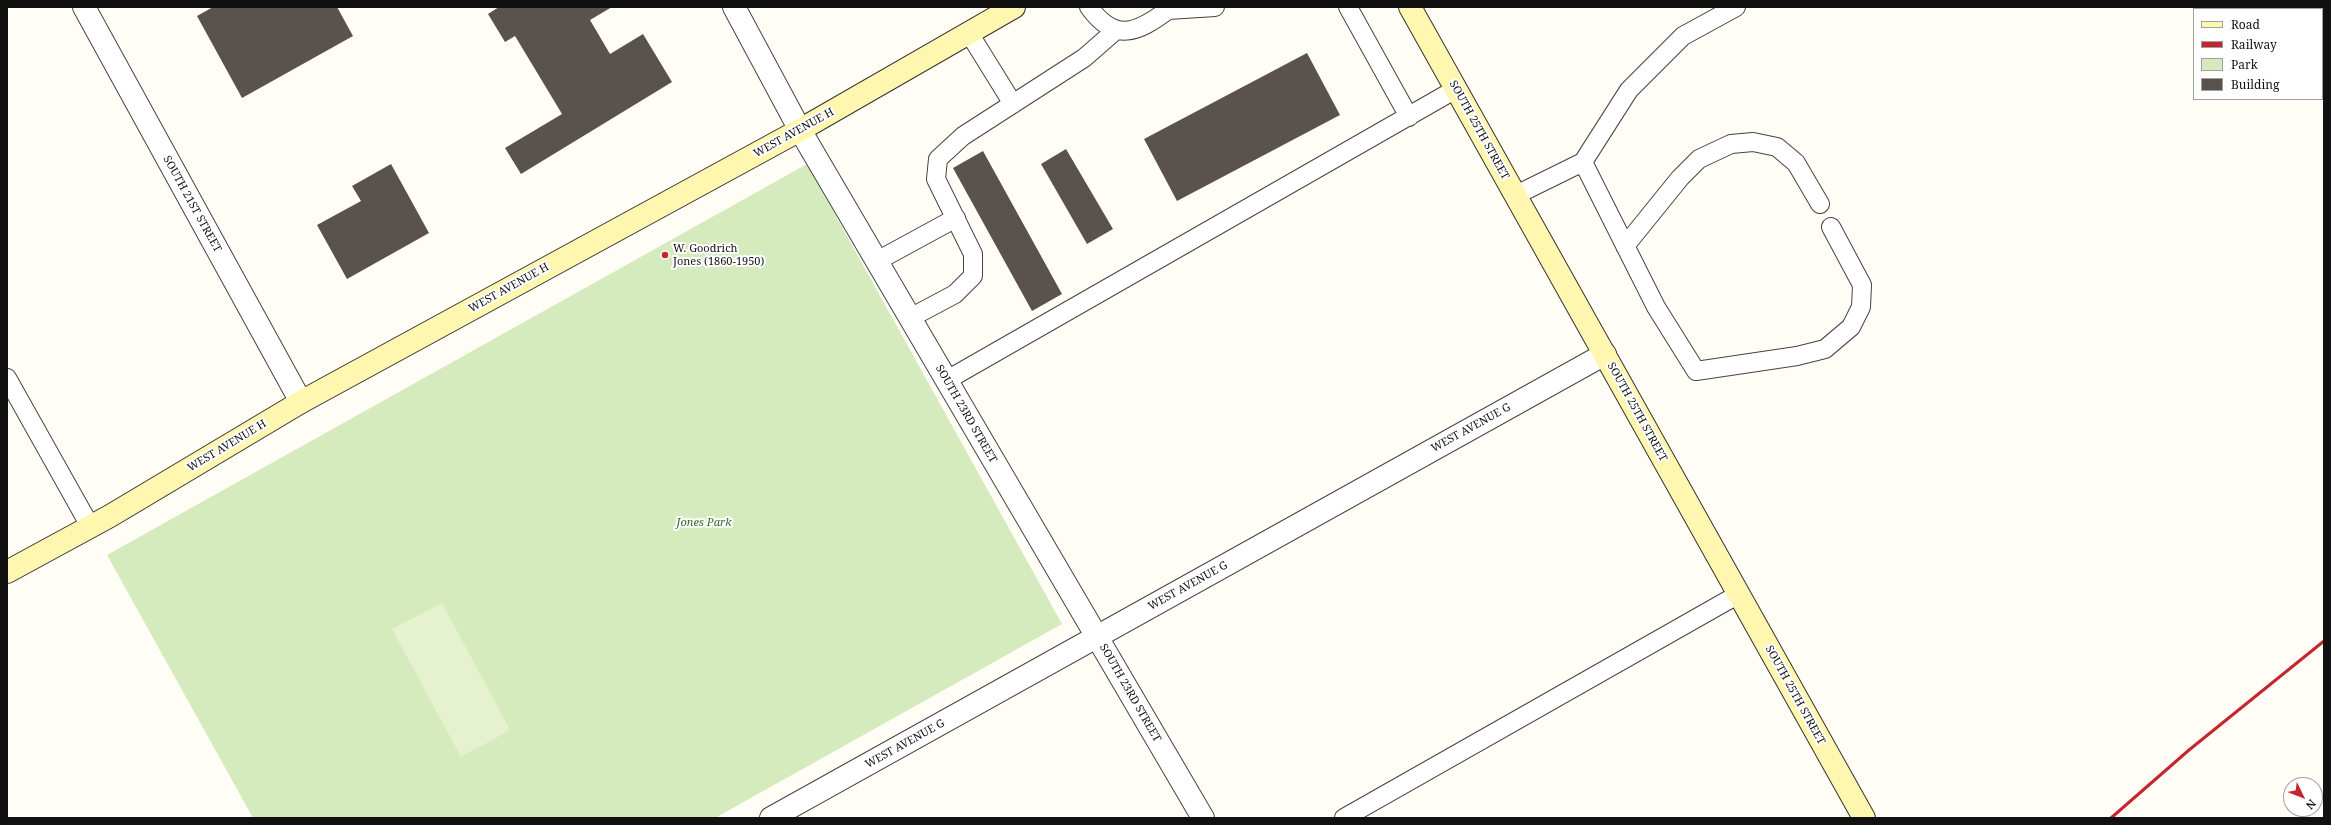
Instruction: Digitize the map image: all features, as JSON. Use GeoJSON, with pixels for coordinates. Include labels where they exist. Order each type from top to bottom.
{"type":"FeatureCollection","features":[{"type":"Feature","properties":{"kind":"main road","name":"WEST AVENUE H"},"geometry":{"type":"LineString","coordinates":[[7,572],[90,526],[301,402],[800,130],[1014,7]]}},
{"type":"Feature","properties":{"kind":"main road","name":"SOUTH 25TH STREET"},"geometry":{"type":"LineString","coordinates":[[1410,7],[1864,818]]}},
{"type":"Feature","properties":{"kind":"street","name":"SOUTH 21ST STREET"},"geometry":{"type":"LineString","coordinates":[[84,7],[301,402]]}},
{"type":"Feature","properties":{"kind":"street","name":"SOUTH 23RD STREET"},"geometry":{"type":"LineString","coordinates":[[734,7],[800,130],[1203,818]]}},
{"type":"Feature","properties":{"kind":"street","name":"WEST AVENUE G"},"geometry":{"type":"LineString","coordinates":[[771,818],[1604,354]]}},
{"type":"Feature","properties":{"kind":"lane"},"geometry":{"type":"LineString","coordinates":[[1089,7],[1096,18],[1115,31],[1131,31],[1148,25],[1169,9],[1215,7]]}},
{"type":"Feature","properties":{"kind":"lane"},"geometry":{"type":"LineString","coordinates":[[1348,7],[1409,117]]}},
{"type":"Feature","properties":{"kind":"lane"},"geometry":{"type":"LineString","coordinates":[[1516,196],[1583,162],[1630,90],[1683,36],[1736,7]]}},
{"type":"Feature","properties":{"kind":"lane"},"geometry":{"type":"LineString","coordinates":[[910,318],[955,294],[973,276],[973,254],[936,179],[938,158],[963,136],[1084,58],[1115,31]]}},
{"type":"Feature","properties":{"kind":"lane"},"geometry":{"type":"LineString","coordinates":[[969,33],[1013,104]]}},
{"type":"Feature","properties":{"kind":"lane"},"geometry":{"type":"LineString","coordinates":[[947,380],[1456,89]]}},
{"type":"Feature","properties":{"kind":"lane"},"geometry":{"type":"LineString","coordinates":[[1625,246],[1680,178],[1699,159],[1731,144],[1753,142],[1778,147],[1796,163],[1820,204]]}},
{"type":"Feature","properties":{"kind":"lane"},"geometry":{"type":"LineString","coordinates":[[1583,162],[1656,307],[1696,371],[1790,357],[1825,349],[1850,327],[1861,307],[1862,285],[1831,227]]}},
{"type":"Feature","properties":{"kind":"lane"},"geometry":{"type":"LineString","coordinates":[[876,261],[956,218]]}},
{"type":"Feature","properties":{"kind":"lane"},"geometry":{"type":"LineString","coordinates":[[7,378],[90,526]]}},
{"type":"Feature","properties":{"kind":"lane"},"geometry":{"type":"LineString","coordinates":[[1344,818],[1739,594]]}},
{"type":"Feature","properties":{"kind":"green space","name":"Jones Park"},"geometry":{"type":"Polygon","coordinates":[[[807,164],[1062,624],[715,818],[253,818],[107,555],[807,164]]]}},
{"type":"Feature","properties":{"kind":"green space"},"geometry":{"type":"Polygon","coordinates":[[[442,603],[510,730],[461,757],[392,629],[442,603]]]}},
{"type":"Feature","properties":{"kind":"building"},"geometry":{"type":"Polygon","coordinates":[[[213,7],[337,7],[353,36],[242,98],[197,16],[213,7]]]}},
{"type":"Feature","properties":{"kind":"building"},"geometry":{"type":"Polygon","coordinates":[[[499,7],[612,7],[590,20],[610,54],[643,34],[672,82],[521,174],[505,148],[562,114],[515,36],[505,42],[488,14],[499,7]]]}},
{"type":"Feature","properties":{"kind":"building"},"geometry":{"type":"Polygon","coordinates":[[[1307,53],[1340,115],[1177,201],[1144,139],[1307,53]]]}},
{"type":"Feature","properties":{"kind":"building"},"geometry":{"type":"Polygon","coordinates":[[[1066,149],[1113,229],[1087,244],[1041,164],[1066,149]]]}},
{"type":"Feature","properties":{"kind":"building"},"geometry":{"type":"Polygon","coordinates":[[[983,151],[1062,294],[1032,311],[953,168],[983,151]]]}},
{"type":"Feature","properties":{"kind":"building"},"geometry":{"type":"Polygon","coordinates":[[[391,164],[429,233],[347,279],[317,225],[361,201],[352,186],[391,164]]]}},
{"type":"Feature","properties":{"kind":"railway"},"geometry":{"type":"LineString","coordinates":[[2111,818],[2189,750],[2324,641]]}},
{"type":"Feature","properties":{"kind":"place","name":"W. Goodrich Jones (1860-1950)"},"geometry":{"type":"Point","coordinates":[665,255]}}]}
